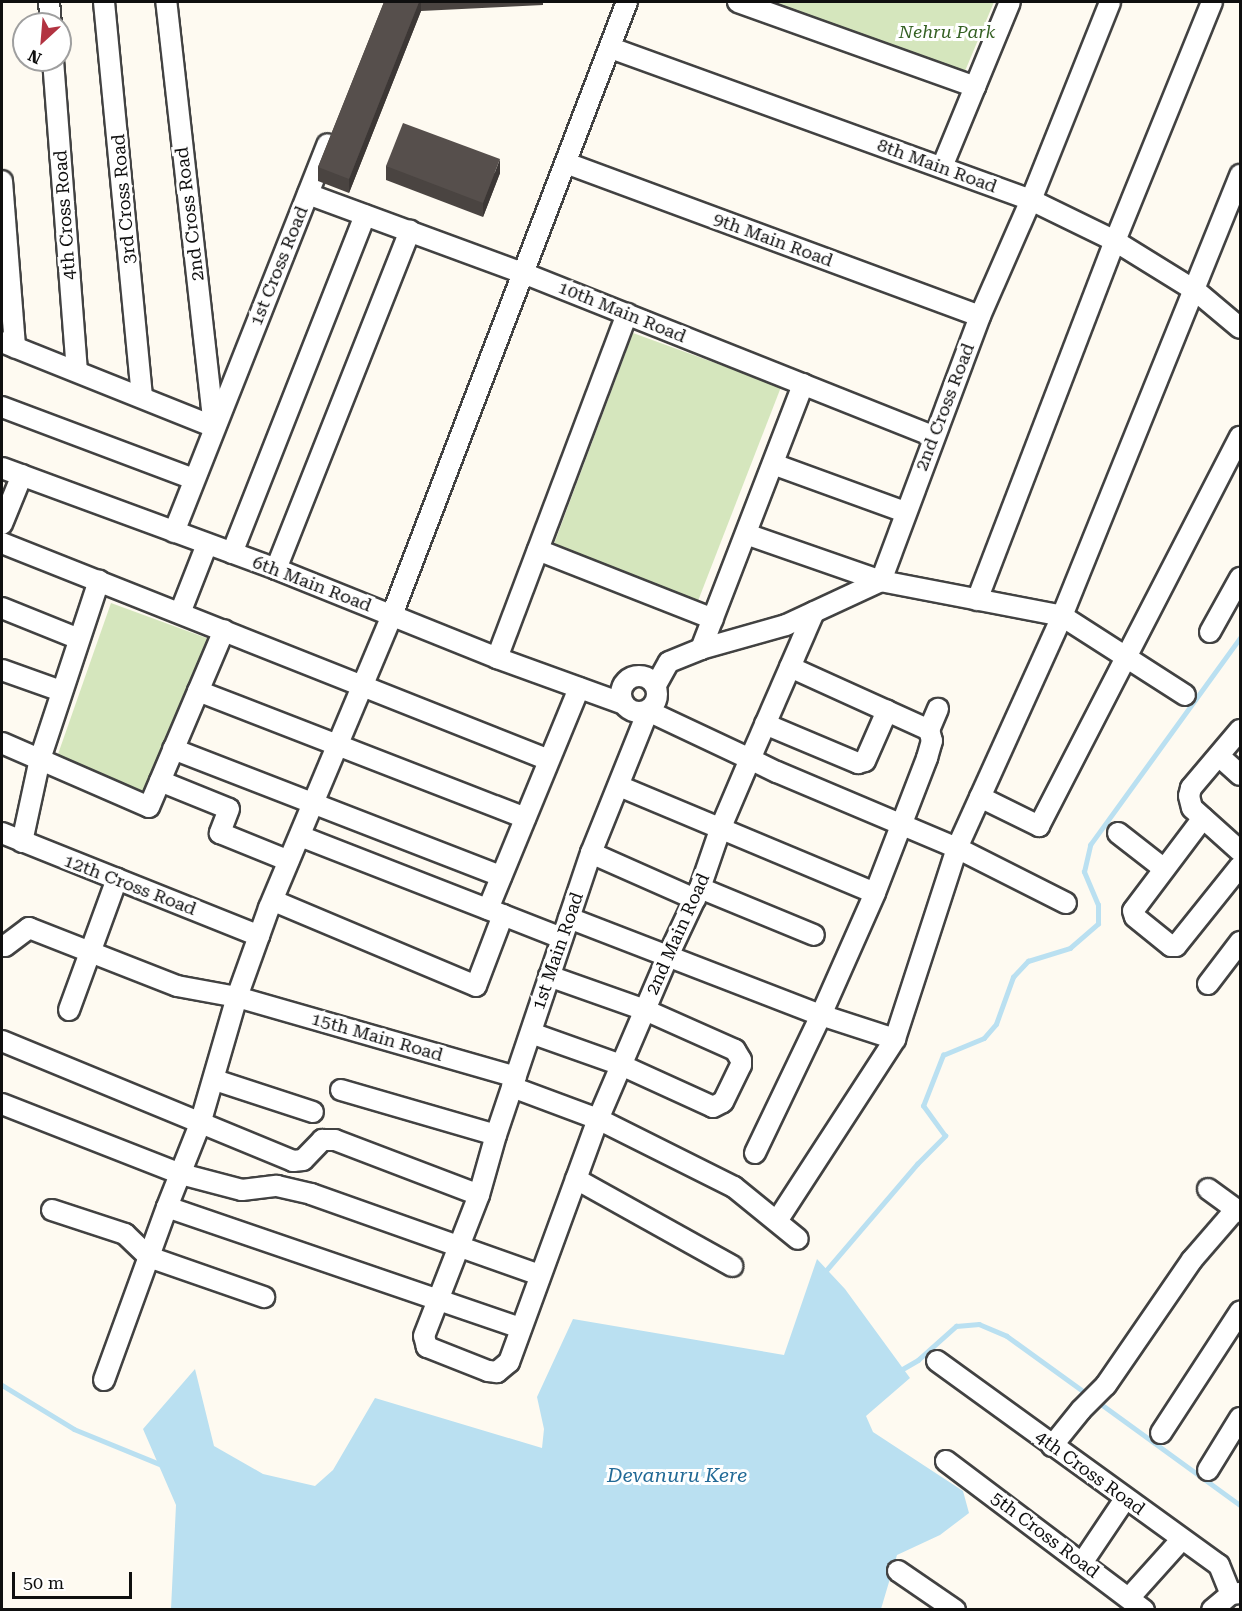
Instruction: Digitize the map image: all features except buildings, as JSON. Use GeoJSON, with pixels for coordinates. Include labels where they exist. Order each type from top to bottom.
{"type":"FeatureCollection","features":[{"type":"Feature","properties":{"kind":"street","name":"3rd Cross Road"},"geometry":{"type":"LineString","coordinates":[[104,2],[142,397]]}},
{"type":"Feature","properties":{"kind":"street","name":"2nd Cross Road"},"geometry":{"type":"LineString","coordinates":[[166,2],[214,427]]}},
{"type":"Feature","properties":{"kind":"street"},"geometry":{"type":"LineString","coordinates":[[104,1380],[167,1207],[200,1125],[215,1080],[237,996],[259,936],[360,687],[393,615],[627,2]]}},
{"type":"Feature","properties":{"kind":"street"},"geometry":{"type":"LineString","coordinates":[[738,2],[975,87]]}},
{"type":"Feature","properties":{"kind":"street"},"geometry":{"type":"LineString","coordinates":[[942,167],[1010,2]]}},
{"type":"Feature","properties":{"kind":"street","name":"2nd Cross Road"},"geometry":{"type":"LineString","coordinates":[[881,581],[933,436],[980,316],[1031,200],[1110,2]]}},
{"type":"Feature","properties":{"kind":"street"},"geometry":{"type":"LineString","coordinates":[[977,600],[1115,241],[1212,2]]}},
{"type":"Feature","properties":{"kind":"street","name":"8th Main Road"},"geometry":{"type":"LineString","coordinates":[[611,48],[1031,200],[1115,241],[1196,291],[1240,328]]}},
{"type":"Feature","properties":{"kind":"street","name":"4th Cross Road"},"geometry":{"type":"LineString","coordinates":[[54,72],[77,371]]}},
{"type":"Feature","properties":{"kind":"street","name":"1st Cross Road"},"geometry":{"type":"LineString","coordinates":[[174,532],[334,130]]}},
{"type":"Feature","properties":{"kind":"street","name":"9th Main Road"},"geometry":{"type":"LineString","coordinates":[[566,164],[980,316]]}},
{"type":"Feature","properties":{"kind":"street"},"geometry":{"type":"LineString","coordinates":[[777,1221],[895,1040],[957,848],[1062,616],[1196,291],[1240,175]]}},
{"type":"Feature","properties":{"kind":"street"},"geometry":{"type":"LineString","coordinates":[[2,181],[8,344],[214,427]]}},
{"type":"Feature","properties":{"kind":"street","name":"10th Main Road"},"geometry":{"type":"LineString","coordinates":[[308,194],[524,273],[933,436]]}},
{"type":"Feature","properties":{"kind":"street"},"geometry":{"type":"LineString","coordinates":[[232,553],[365,215]]}},
{"type":"Feature","properties":{"kind":"street"},"geometry":{"type":"LineString","coordinates":[[276,569],[410,231]]}},
{"type":"Feature","properties":{"kind":"street"},"geometry":{"type":"LineString","coordinates":[[497,658],[627,314]]}},
{"type":"Feature","properties":{"kind":"street"},"geometry":{"type":"LineString","coordinates":[[701,649],[803,384]]}},
{"type":"Feature","properties":{"kind":"street"},"geometry":{"type":"LineString","coordinates":[[2,406],[194,479]]}},
{"type":"Feature","properties":{"kind":"street"},"geometry":{"type":"LineString","coordinates":[[980,797],[1038,826],[1240,437]]}},
{"type":"Feature","properties":{"kind":"street"},"geometry":{"type":"LineString","coordinates":[[772,464],[905,512]]}},
{"type":"Feature","properties":{"kind":"street","name":"6th Main Road"},"geometry":{"type":"LineString","coordinates":[[2,468],[276,569],[497,658],[621,703]]}},
{"type":"Feature","properties":{"kind":"street"},"geometry":{"type":"LineString","coordinates":[[2,524],[22,475]]}},
{"type":"Feature","properties":{"kind":"street"},"geometry":{"type":"LineString","coordinates":[[746,534],[881,581],[1062,616],[1185,695]]}},
{"type":"Feature","properties":{"kind":"street"},"geometry":{"type":"LineString","coordinates":[[2,543],[224,630],[360,687],[549,760]]}},
{"type":"Feature","properties":{"kind":"street"},"geometry":{"type":"LineString","coordinates":[[180,613],[207,544]]}},
{"type":"Feature","properties":{"kind":"street"},"geometry":{"type":"LineString","coordinates":[[538,550],[713,619]]}},
{"type":"Feature","properties":{"kind":"street"},"geometry":{"type":"LineString","coordinates":[[1210,632],[1240,578]]}},
{"type":"Feature","properties":{"kind":"street"},"geometry":{"type":"LineString","coordinates":[[22,842],[40,759],[99,581]]}},
{"type":"Feature","properties":{"kind":"street"},"geometry":{"type":"LineString","coordinates":[[648,711],[657,699],[656,685],[669,662],[701,649],[786,625],[881,581]]}},
{"type":"Feature","properties":{"kind":"street"},"geometry":{"type":"LineString","coordinates":[[2,608],[79,639]]}},
{"type":"Feature","properties":{"kind":"street","name":"2nd Main Road"},"geometry":{"type":"LineString","coordinates":[[438,1302],[424,1336],[427,1347],[488,1371],[497,1372],[509,1362],[598,1119],[697,894],[721,827],[814,612]]}},
{"type":"Feature","properties":{"kind":"street"},"geometry":{"type":"LineString","coordinates":[[2,742],[148,807],[224,630]]}},
{"type":"Feature","properties":{"kind":"street"},"geometry":{"type":"LineString","coordinates":[[790,667],[929,730]]}},
{"type":"Feature","properties":{"kind":"street"},"geometry":{"type":"LineString","coordinates":[[2,670],[61,691]]}},
{"type":"Feature","properties":{"kind":"street"},"geometry":{"type":"LineString","coordinates":[[656,685],[644,676],[630,677],[620,688],[621,703],[634,712],[648,711],[750,759],[957,848],[1066,903]]}},
{"type":"Feature","properties":{"kind":"street"},"geometry":{"type":"LineString","coordinates":[[273,901],[476,986],[496,912],[501,876],[579,688]]}},
{"type":"Feature","properties":{"kind":"street"},"geometry":{"type":"LineString","coordinates":[[198,692],[525,818]]}},
{"type":"Feature","properties":{"kind":"street"},"geometry":{"type":"LineString","coordinates":[[755,1153],[821,1015],[875,893],[930,750],[932,741],[929,730],[938,709]]}},
{"type":"Feature","properties":{"kind":"street","name":"1st Main Road"},"geometry":{"type":"LineString","coordinates":[[438,1302],[479,1195],[496,1135],[591,853],[648,711]]}},
{"type":"Feature","properties":{"kind":"street"},"geometry":{"type":"LineString","coordinates":[[765,724],[858,763],[865,761],[887,711]]}},
{"type":"Feature","properties":{"kind":"street"},"geometry":{"type":"LineString","coordinates":[[1240,730],[1191,788],[1189,796],[1192,808],[1240,851]]}},
{"type":"Feature","properties":{"kind":"street"},"geometry":{"type":"LineString","coordinates":[[173,749],[501,876]]}},
{"type":"Feature","properties":{"kind":"street"},"geometry":{"type":"LineString","coordinates":[[1219,756],[1240,775]]}},
{"type":"Feature","properties":{"kind":"street"},"geometry":{"type":"LineString","coordinates":[[160,781],[228,809],[220,833],[289,861]]}},
{"type":"Feature","properties":{"kind":"street"},"geometry":{"type":"LineString","coordinates":[[619,786],[875,893]]}},
{"type":"Feature","properties":{"kind":"street"},"geometry":{"type":"LineString","coordinates":[[1203,818],[1133,910],[1135,917],[1171,946],[1176,946],[1240,866]]}},
{"type":"Feature","properties":{"kind":"street"},"geometry":{"type":"LineString","coordinates":[[1119,833],[1164,869]]}},
{"type":"Feature","properties":{"kind":"street","name":"12th Cross Road"},"geometry":{"type":"LineString","coordinates":[[2,834],[259,936]]}},
{"type":"Feature","properties":{"kind":"street"},"geometry":{"type":"LineString","coordinates":[[300,836],[562,938]]}},
{"type":"Feature","properties":{"kind":"street"},"geometry":{"type":"LineString","coordinates":[[591,853],[697,894],[814,935]]}},
{"type":"Feature","properties":{"kind":"street"},"geometry":{"type":"LineString","coordinates":[[69,1010],[117,879]]}},
{"type":"Feature","properties":{"kind":"street"},"geometry":{"type":"LineString","coordinates":[[569,918],[821,1015],[895,1040]]}},
{"type":"Feature","properties":{"kind":"street","name":"15th Main Road"},"geometry":{"type":"LineString","coordinates":[[2,945],[5,946],[29,928],[177,986],[237,996],[514,1082],[598,1119],[734,1187],[798,1239]]}},
{"type":"Feature","properties":{"kind":"street"},"geometry":{"type":"LineString","coordinates":[[1208,984],[1240,942]]}},
{"type":"Feature","properties":{"kind":"street"},"geometry":{"type":"LineString","coordinates":[[531,1033],[621,1065],[717,1107],[723,1102],[741,1065],[741,1060],[735,1050],[645,1010],[549,976]]}},
{"type":"Feature","properties":{"kind":"street"},"geometry":{"type":"LineString","coordinates":[[2,1041],[200,1125],[293,1161],[303,1160],[322,1140],[335,1140],[479,1195]]}},
{"type":"Feature","properties":{"kind":"street"},"geometry":{"type":"LineString","coordinates":[[215,1080],[313,1112]]}},
{"type":"Feature","properties":{"kind":"street"},"geometry":{"type":"LineString","coordinates":[[341,1090],[496,1135]]}},
{"type":"Feature","properties":{"kind":"street"},"geometry":{"type":"LineString","coordinates":[[2,1104],[181,1174],[242,1190],[277,1186],[294,1189],[460,1246],[543,1266]]}},
{"type":"Feature","properties":{"kind":"street"},"geometry":{"type":"LineString","coordinates":[[576,1179],[732,1266]]}},
{"type":"Feature","properties":{"kind":"street"},"geometry":{"type":"LineString","coordinates":[[1052,1446],[1081,1410],[1106,1385],[1192,1260],[1238,1210],[1208,1189]]}},
{"type":"Feature","properties":{"kind":"street"},"geometry":{"type":"LineString","coordinates":[[167,1207],[438,1302],[521,1328]]}},
{"type":"Feature","properties":{"kind":"street"},"geometry":{"type":"LineString","coordinates":[[52,1210],[126,1234],[149,1257],[264,1297]]}},
{"type":"Feature","properties":{"kind":"street"},"geometry":{"type":"LineString","coordinates":[[1161,1433],[1240,1312]]}},
{"type":"Feature","properties":{"kind":"street","name":"4th Cross Road"},"geometry":{"type":"LineString","coordinates":[[937,1361],[1219,1565],[1236,1593]]}},
{"type":"Feature","properties":{"kind":"street"},"geometry":{"type":"LineString","coordinates":[[1208,1470],[1240,1418]]}},
{"type":"Feature","properties":{"kind":"street","name":"5th Cross Road"},"geometry":{"type":"LineString","coordinates":[[946,1461],[1136,1604]]}},
{"type":"Feature","properties":{"kind":"street"},"geometry":{"type":"LineString","coordinates":[[1082,1563],[1125,1499]]}},
{"type":"Feature","properties":{"kind":"street"},"geometry":{"type":"LineString","coordinates":[[1136,1604],[1182,1539]]}},
{"type":"Feature","properties":{"kind":"street"},"geometry":{"type":"LineString","coordinates":[[898,1571],[955,1610]]}},
{"type":"Feature","properties":{"kind":"street"},"geometry":{"type":"LineString","coordinates":[[1212,1610],[1236,1593]]}},
{"type":"Feature","properties":{"kind":"green space","name":"Nehru Park"},"geometry":{"type":"Polygon","coordinates":[[[773,2],[994,2],[965,71],[773,2]]]}},
{"type":"Feature","properties":{"kind":"green space"},"geometry":{"type":"Polygon","coordinates":[[[633,333],[781,387],[698,601],[554,544],[633,333]]]}},
{"type":"Feature","properties":{"kind":"green space"},"geometry":{"type":"Polygon","coordinates":[[[111,603],[209,639],[143,793],[57,757],[111,603]]]}},
{"type":"Feature","properties":{"kind":"water","name":"Devanuru Kere"},"geometry":{"type":"Polygon","coordinates":[[[817,1259],[845,1289],[910,1378],[866,1416],[873,1432],[963,1491],[969,1513],[940,1535],[897,1555],[881,1609],[171,1609],[176,1505],[143,1429],[195,1369],[214,1446],[263,1474],[315,1486],[333,1470],[375,1398],[542,1448],[544,1429],[537,1397],[573,1319],[784,1355],[817,1259]]]}},
{"type":"Feature","properties":{"kind":"waterway"},"geometry":{"type":"LineString","coordinates":[[823,1274],[917,1164],[945,1136],[923,1106],[943,1055],[984,1038],[996,1024],[1013,977],[1028,961],[1070,948],[1098,924],[1098,905],[1084,872],[1090,845],[1240,638]]}},
{"type":"Feature","properties":{"kind":"waterway"},"geometry":{"type":"LineString","coordinates":[[899,1371],[918,1360],[956,1326],[979,1324],[1007,1336],[1090,1396]]}},
{"type":"Feature","properties":{"kind":"waterway"},"geometry":{"type":"LineString","coordinates":[[2,1385],[74,1429],[162,1465]]}},
{"type":"Feature","properties":{"kind":"waterway"},"geometry":{"type":"LineString","coordinates":[[1097,1401],[1240,1505]]}}]}
